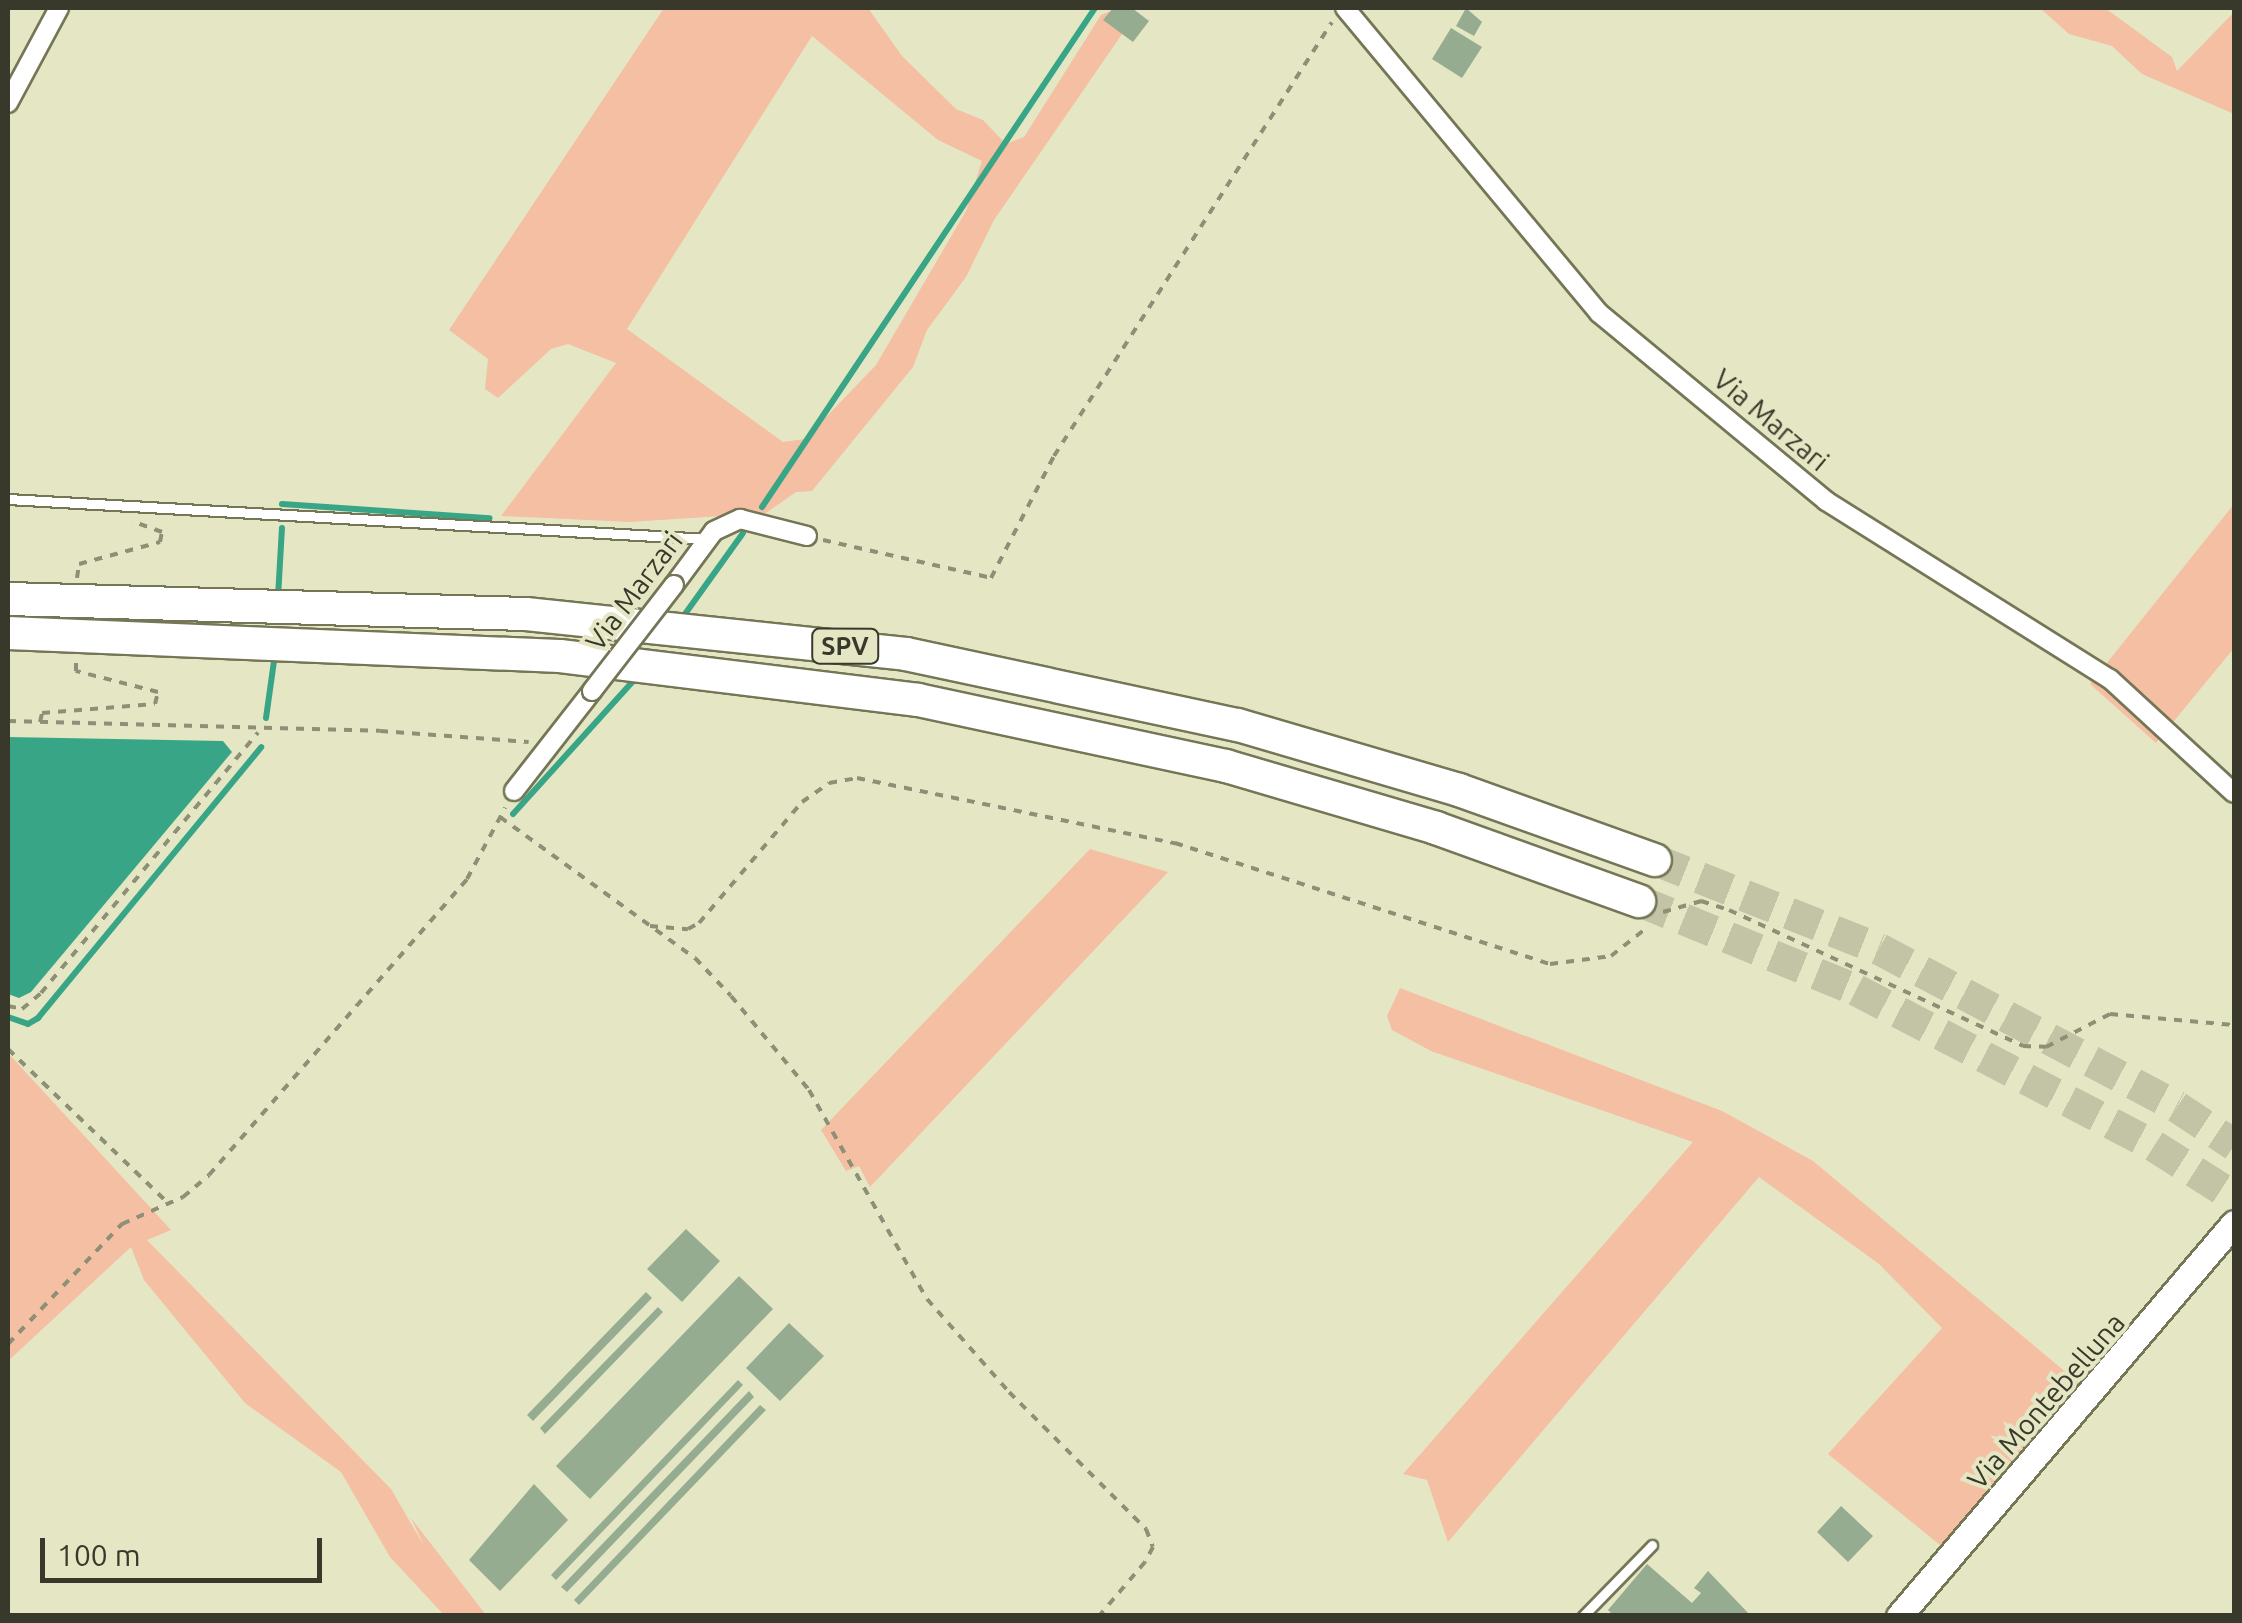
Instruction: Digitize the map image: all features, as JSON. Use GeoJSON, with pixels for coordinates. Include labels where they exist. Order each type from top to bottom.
{"type":"FeatureCollection","features":[{"type":"Feature","properties":{"kind":"highway","name":"SPV"},"geometry":{"type":"LineString","coordinates":[[8,599],[526,614],[906,654],[1238,725],[1440,784],[1655,860]]}},
{"type":"Feature","properties":{"kind":"highway","name":"SPV"},"geometry":{"type":"LineString","coordinates":[[8,633],[560,656],[918,700],[1226,766],[1436,828],[1639,901]]}},
{"type":"Feature","properties":{"kind":"main road","name":"Via Montebelluna"},"geometry":{"type":"LineString","coordinates":[[1899,1616],[2234,1223]]}},
{"type":"Feature","properties":{"kind":"street"},"geometry":{"type":"LineString","coordinates":[[8,103],[59,8]]}},
{"type":"Feature","properties":{"kind":"street","name":"Via Marzari"},"geometry":{"type":"LineString","coordinates":[[1339,8],[1599,313],[1826,500],[2110,679],[2234,793]]}},
{"type":"Feature","properties":{"kind":"street","name":"Via Marzari"},"geometry":{"type":"LineString","coordinates":[[514,790],[708,539],[740,519],[807,536]]}},
{"type":"Feature","properties":{"kind":"lane"},"geometry":{"type":"LineString","coordinates":[[8,499],[708,539]]}},
{"type":"Feature","properties":{"kind":"lane"},"geometry":{"type":"LineString","coordinates":[[1583,1616],[1652,1545]]}},
{"type":"Feature","properties":{"kind":"path"},"geometry":{"type":"LineString","coordinates":[[807,536],[991,578],[1046,470],[1325,38],[1339,8]]}},
{"type":"Feature","properties":{"kind":"path"},"geometry":{"type":"LineString","coordinates":[[77,578],[79,564],[160,542],[162,532],[128,520]]}},
{"type":"Feature","properties":{"kind":"path"},"geometry":{"type":"LineString","coordinates":[[40,722],[42,714],[154,704],[158,692],[76,672],[76,662]]}},
{"type":"Feature","properties":{"kind":"path"},"geometry":{"type":"LineString","coordinates":[[8,721],[258,732],[380,730],[548,745]]}},
{"type":"Feature","properties":{"kind":"path"},"geometry":{"type":"LineString","coordinates":[[8,1006],[22,1009],[41,993],[258,732]]}},
{"type":"Feature","properties":{"kind":"path"},"geometry":{"type":"LineString","coordinates":[[650,926],[674,930],[699,922],[802,802],[829,783],[857,778],[1175,842],[1550,964],[1611,956],[1633,944],[1662,912],[1701,901],[2024,1046],[2046,1047],[2110,1014],[2234,1025]]}},
{"type":"Feature","properties":{"kind":"path"},"geometry":{"type":"LineString","coordinates":[[8,1344],[106,1238],[136,1214],[168,1203],[208,1176],[467,879],[514,790]]}},
{"type":"Feature","properties":{"kind":"path"},"geometry":{"type":"LineString","coordinates":[[500,817],[695,958],[810,1090],[927,1298],[1009,1392],[1146,1529],[1152,1547],[1145,1562],[1099,1616]]}},
{"type":"Feature","properties":{"kind":"path"},"geometry":{"type":"LineString","coordinates":[[8,1049],[168,1203]]}},
{"type":"Feature","properties":{"kind":"shaded area"},"geometry":{"type":"Polygon","coordinates":[[[664,8],[868,8],[902,56],[956,109],[983,120],[1006,144],[1024,137],[1101,15],[1118,8],[1114,15],[1129,24],[994,220],[966,277],[927,330],[913,367],[812,491],[796,492],[766,513],[630,522],[501,516],[616,363],[568,344],[551,349],[498,398],[485,389],[488,359],[449,330],[664,8]],[[812,36],[627,329],[783,442],[805,439],[876,365],[966,211],[982,161],[938,140],[812,36]]]}},
{"type":"Feature","properties":{"kind":"shaded area"},"geometry":{"type":"Polygon","coordinates":[[[2040,8],[2105,8],[2172,57],[2177,71],[2234,12],[2234,114],[2142,74],[2112,46],[2069,34],[2040,8]]]}},
{"type":"Feature","properties":{"kind":"shaded area"},"geometry":{"type":"Polygon","coordinates":[[[2234,504],[2234,648],[2156,743],[2090,684],[2234,504]]]}},
{"type":"Feature","properties":{"kind":"shaded area"},"geometry":{"type":"Polygon","coordinates":[[[1090,849],[1168,872],[870,1187],[859,1166],[846,1171],[821,1130],[1090,849]]]}},
{"type":"Feature","properties":{"kind":"shaded area"},"geometry":{"type":"Polygon","coordinates":[[[1400,988],[1722,1111],[1813,1161],[2092,1394],[1951,1554],[1828,1454],[1942,1328],[1879,1264],[1759,1177],[1448,1542],[1427,1480],[1403,1474],[1693,1142],[1431,1051],[1392,1030],[1387,1016],[1400,988]]]}},
{"type":"Feature","properties":{"kind":"shaded area"},"geometry":{"type":"Polygon","coordinates":[[[8,1053],[171,1230],[147,1240],[391,1489],[424,1546],[411,1518],[486,1615],[444,1615],[390,1557],[341,1472],[245,1403],[144,1280],[131,1247],[8,1361],[8,1053]]]}},
{"type":"Feature","properties":{"kind":"water"},"geometry":{"type":"Polygon","coordinates":[[[8,737],[223,741],[232,752],[31,992],[19,998],[8,994],[8,737]]]}},
{"type":"Feature","properties":{"kind":"building"},"geometry":{"type":"Polygon","coordinates":[[[1113,8],[1132,8],[1149,21],[1133,42],[1103,20],[1113,8]]]}},
{"type":"Feature","properties":{"kind":"building"},"geometry":{"type":"Polygon","coordinates":[[[1466,8],[1482,22],[1474,36],[1456,26],[1466,8]]]}},
{"type":"Feature","properties":{"kind":"building"},"geometry":{"type":"Polygon","coordinates":[[[1451,28],[1482,47],[1462,78],[1432,59],[1451,28]]]}},
{"type":"Feature","properties":{"kind":"building"},"geometry":{"type":"Polygon","coordinates":[[[686,1229],[720,1261],[682,1302],[647,1269],[686,1229]]]}},
{"type":"Feature","properties":{"kind":"building"},"geometry":{"type":"Polygon","coordinates":[[[739,1276],[773,1309],[590,1499],[556,1466],[739,1276]]]}},
{"type":"Feature","properties":{"kind":"building"},"geometry":{"type":"Polygon","coordinates":[[[646,1292],[652,1298],[533,1421],[527,1415],[646,1292]]]}},
{"type":"Feature","properties":{"kind":"building"},"geometry":{"type":"Polygon","coordinates":[[[658,1307],[663,1312],[545,1434],[540,1428],[658,1307]]]}},
{"type":"Feature","properties":{"kind":"building"},"geometry":{"type":"Polygon","coordinates":[[[789,1323],[824,1356],[780,1401],[746,1368],[789,1323]]]}},
{"type":"Feature","properties":{"kind":"building"},"geometry":{"type":"Polygon","coordinates":[[[738,1380],[743,1385],[556,1580],[551,1575],[738,1380]]]}},
{"type":"Feature","properties":{"kind":"building"},"geometry":{"type":"Polygon","coordinates":[[[749,1391],[754,1397],[567,1592],[561,1587],[749,1391]]]}},
{"type":"Feature","properties":{"kind":"building"},"geometry":{"type":"Polygon","coordinates":[[[760,1405],[766,1410],[579,1605],[574,1600],[760,1405]]]}},
{"type":"Feature","properties":{"kind":"building"},"geometry":{"type":"Polygon","coordinates":[[[534,1484],[568,1520],[500,1591],[469,1560],[534,1484]]]}},
{"type":"Feature","properties":{"kind":"building"},"geometry":{"type":"Polygon","coordinates":[[[1841,1506],[1873,1536],[1848,1562],[1817,1532],[1841,1506]]]}},
{"type":"Feature","properties":{"kind":"building"},"geometry":{"type":"Polygon","coordinates":[[[1647,1564],[1692,1603],[1701,1593],[1694,1588],[1708,1571],[1751,1616],[1614,1616],[1608,1610],[1647,1564]]]}},
{"type":"Feature","properties":{"kind":"waterway"},"geometry":{"type":"LineString","coordinates":[[762,507],[1095,8]]}},
{"type":"Feature","properties":{"kind":"waterway"},"geometry":{"type":"LineString","coordinates":[[282,504],[490,518]]}},
{"type":"Feature","properties":{"kind":"waterway"},"geometry":{"type":"LineString","coordinates":[[278,597],[282,528]]}},
{"type":"Feature","properties":{"kind":"waterway"},"geometry":{"type":"LineString","coordinates":[[680,621],[743,533]]}},
{"type":"Feature","properties":{"kind":"waterway"},"geometry":{"type":"LineString","coordinates":[[266,718],[275,654]]}},
{"type":"Feature","properties":{"kind":"waterway"},"geometry":{"type":"LineString","coordinates":[[513,814],[636,678]]}},
{"type":"Feature","properties":{"kind":"waterway"},"geometry":{"type":"LineString","coordinates":[[8,1017],[28,1024],[38,1018],[261,747]]}},
{"type":"Feature","properties":{"kind":"tunnel"},"geometry":{"type":"LineString","coordinates":[[1655,860],[1879,949],[2177,1107],[2234,1145]]}},
{"type":"Feature","properties":{"kind":"tunnel"},"geometry":{"type":"LineString","coordinates":[[1639,901],[1856,990],[2154,1146],[2234,1197]]}}]}
